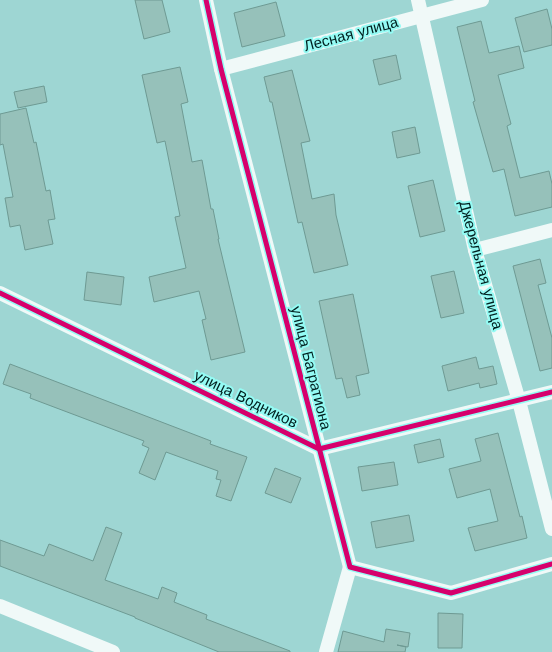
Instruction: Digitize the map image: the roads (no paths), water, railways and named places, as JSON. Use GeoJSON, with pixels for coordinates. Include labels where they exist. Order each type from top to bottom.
{"type":"FeatureCollection","features":[{"type":"Feature","properties":{"kind":"street","name":"улица Багратиона"},"geometry":{"type":"LineString","coordinates":[[206,0],[221,69],[350,567]]}},
{"type":"Feature","properties":{"kind":"street","name":"Джерельная улица"},"geometry":{"type":"LineString","coordinates":[[418,0],[475,250],[519,401],[552,529]]}},
{"type":"Feature","properties":{"kind":"street","name":"Лесная улица"},"geometry":{"type":"LineString","coordinates":[[221,69],[482,0]]}},
{"type":"Feature","properties":{"kind":"street"},"geometry":{"type":"LineString","coordinates":[[475,250],[552,230]]}},
{"type":"Feature","properties":{"kind":"street","name":"улица Водников"},"geometry":{"type":"LineString","coordinates":[[0,293],[319,449]]}},
{"type":"Feature","properties":{"kind":"street"},"geometry":{"type":"LineString","coordinates":[[319,449],[552,392]]}},
{"type":"Feature","properties":{"kind":"street"},"geometry":{"type":"LineString","coordinates":[[326,652],[350,567],[451,593],[552,564]]}},
{"type":"Feature","properties":{"kind":"street"},"geometry":{"type":"LineString","coordinates":[[0,606],[113,652]]}}]}
